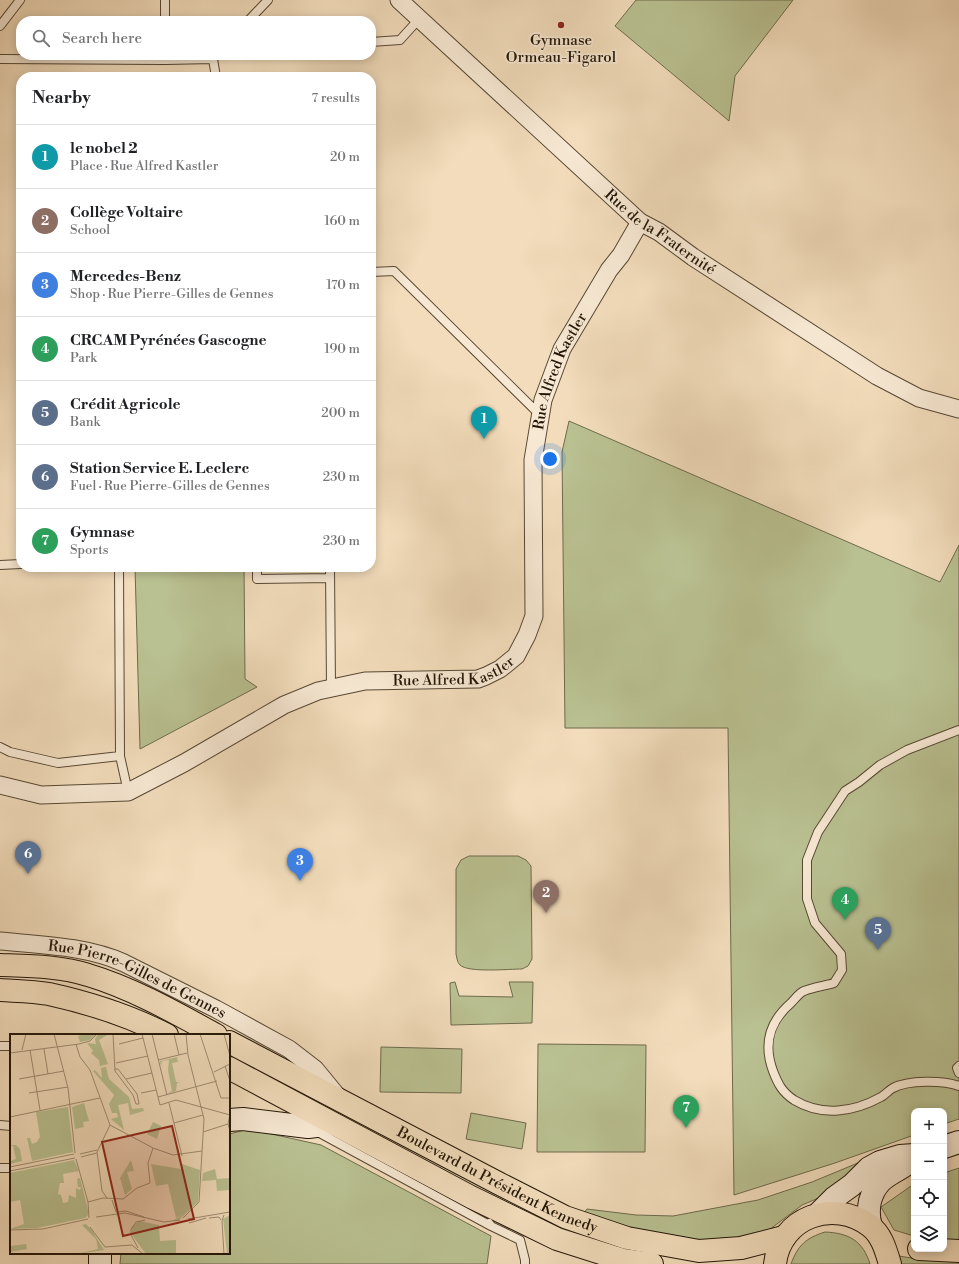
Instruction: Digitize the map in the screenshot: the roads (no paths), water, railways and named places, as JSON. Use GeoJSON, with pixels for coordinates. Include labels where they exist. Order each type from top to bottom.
{"type":"FeatureCollection","features":[{"type":"Feature","properties":{"kind":"main road"},"geometry":{"type":"LineString","coordinates":[[0,966],[61,969],[87,974],[111,983],[171,1011],[214,1034]]}},
{"type":"Feature","properties":{"kind":"main road"},"geometry":{"type":"LineString","coordinates":[[0,990],[48,994],[96,1006],[143,1023],[165,1034]]}},
{"type":"Feature","properties":{"kind":"main road","name":"Boulevard du Président Kennedy"},"geometry":{"type":"LineString","coordinates":[[230,1043],[498,1183],[565,1216],[627,1238],[699,1251],[741,1248],[784,1237]]}},
{"type":"Feature","properties":{"kind":"main road","name":"Boulevard du Président Kennedy"},"geometry":{"type":"LineString","coordinates":[[230,1069],[471,1197],[557,1239],[624,1260],[652,1264]]}},
{"type":"Feature","properties":{"kind":"main road"},"geometry":{"type":"LineString","coordinates":[[775,1264],[776,1254],[784,1237],[797,1224],[818,1214],[834,1213],[850,1215],[876,1233],[911,1247]]}},
{"type":"Feature","properties":{"kind":"main road"},"geometry":{"type":"LineString","coordinates":[[876,1233],[886,1251],[890,1264]]}},
{"type":"Feature","properties":{"kind":"main road"},"geometry":{"type":"LineString","coordinates":[[947,1250],[959,1251]]}},
{"type":"Feature","properties":{"kind":"street","name":"Rue de la Fraternité"},"geometry":{"type":"LineString","coordinates":[[399,0],[640,222],[660,232],[693,257],[877,376],[919,398],[959,409]]}},
{"type":"Feature","properties":{"kind":"street","name":"Rue Alfred Kastler"},"geometry":{"type":"LineString","coordinates":[[0,785],[41,795],[128,792],[184,764],[284,705],[318,691],[365,681],[478,678],[500,669],[516,656],[528,635],[534,616],[533,460],[543,400],[562,349],[609,270],[621,255],[640,222]]}},
{"type":"Feature","properties":{"kind":"street","name":"Rue Pierre-Gilles de Gennes"},"geometry":{"type":"LineString","coordinates":[[0,941],[56,947],[109,956],[216,1009],[289,1049],[315,1069],[339,1099]]}},
{"type":"Feature","properties":{"kind":"street"},"geometry":{"type":"LineString","coordinates":[[230,1120],[243,1119],[308,1127],[334,1124]]}},
{"type":"Feature","properties":{"kind":"street"},"geometry":{"type":"LineString","coordinates":[[947,1146],[959,1142]]}},
{"type":"Feature","properties":{"kind":"street"},"geometry":{"type":"LineString","coordinates":[[818,1214],[834,1198],[852,1185],[869,1168],[880,1162],[900,1156],[911,1155]]}},
{"type":"Feature","properties":{"kind":"street"},"geometry":{"type":"LineString","coordinates":[[876,1233],[868,1218],[868,1209],[872,1195],[879,1182],[889,1174],[904,1167],[911,1161]]}},
{"type":"Feature","properties":{"kind":"lane"},"geometry":{"type":"LineString","coordinates":[[0,26],[20,0]]}},
{"type":"Feature","properties":{"kind":"lane"},"geometry":{"type":"LineString","coordinates":[[165,0],[165,16]]}},
{"type":"Feature","properties":{"kind":"lane"},"geometry":{"type":"LineString","coordinates":[[253,16],[268,0]]}},
{"type":"Feature","properties":{"kind":"lane"},"geometry":{"type":"LineString","coordinates":[[376,42],[400,40],[419,19]]}},
{"type":"Feature","properties":{"kind":"lane"},"geometry":{"type":"LineString","coordinates":[[0,58],[16,58]]}},
{"type":"Feature","properties":{"kind":"lane"},"geometry":{"type":"LineString","coordinates":[[215,60],[216,72]]}},
{"type":"Feature","properties":{"kind":"lane"},"geometry":{"type":"LineString","coordinates":[[376,272],[394,271],[541,415]]}},
{"type":"Feature","properties":{"kind":"lane"},"geometry":{"type":"LineString","coordinates":[[0,565],[16,564]]}},
{"type":"Feature","properties":{"kind":"lane"},"geometry":{"type":"LineString","coordinates":[[119,572],[120,756],[128,792]]}},
{"type":"Feature","properties":{"kind":"lane"},"geometry":{"type":"LineString","coordinates":[[257,572],[257,578],[330,578]]}},
{"type":"Feature","properties":{"kind":"lane"},"geometry":{"type":"LineString","coordinates":[[330,572],[331,688]]}},
{"type":"Feature","properties":{"kind":"lane"},"geometry":{"type":"LineString","coordinates":[[959,730],[907,750],[880,765],[845,791],[818,832],[807,860],[807,899],[815,923],[841,954],[842,970],[834,983],[804,991],[781,1012],[771,1029],[768,1043],[769,1058],[780,1087],[794,1100],[816,1109],[837,1112],[864,1106],[883,1096],[893,1088],[908,1084],[924,1082],[959,1086]]}},
{"type":"Feature","properties":{"kind":"lane"},"geometry":{"type":"LineString","coordinates":[[0,747],[10,752],[58,763],[120,756]]}},
{"type":"Feature","properties":{"kind":"lane"},"geometry":{"type":"LineString","coordinates":[[959,1066],[957,1068],[959,1073]]}},
{"type":"Feature","properties":{"kind":"lane"},"geometry":{"type":"LineString","coordinates":[[0,1125],[10,1126]]}},
{"type":"Feature","properties":{"kind":"lane"},"geometry":{"type":"LineString","coordinates":[[308,1127],[491,1226],[520,1240],[526,1260],[525,1264]]}},
{"type":"Feature","properties":{"kind":"lane"},"geometry":{"type":"LineString","coordinates":[[471,1197],[491,1226]]}},
{"type":"Feature","properties":{"kind":"place","name":"Gymnase Ormeau-Figarol"},"geometry":{"type":"Point","coordinates":[561,25]}},
{"type":"Feature","properties":{"kind":"place","name":"le nobel 2"},"geometry":{"type":"Point","coordinates":[484,439]}},
{"type":"Feature","properties":{"kind":"place","name":"Station Service E. Leclerc"},"geometry":{"type":"Point","coordinates":[28,874]}},
{"type":"Feature","properties":{"kind":"place","name":"Mercedes-Benz"},"geometry":{"type":"Point","coordinates":[300,881]}},
{"type":"Feature","properties":{"kind":"place","name":"Collège Voltaire"},"geometry":{"type":"Point","coordinates":[546,913]}},
{"type":"Feature","properties":{"kind":"place","name":"CRCAM Pyrénées Gascogne"},"geometry":{"type":"Point","coordinates":[845,920]}},
{"type":"Feature","properties":{"kind":"place","name":"Crédit Agricole"},"geometry":{"type":"Point","coordinates":[878,950]}},
{"type":"Feature","properties":{"kind":"place","name":"Gymnase"},"geometry":{"type":"Point","coordinates":[686,1128]}}]}
